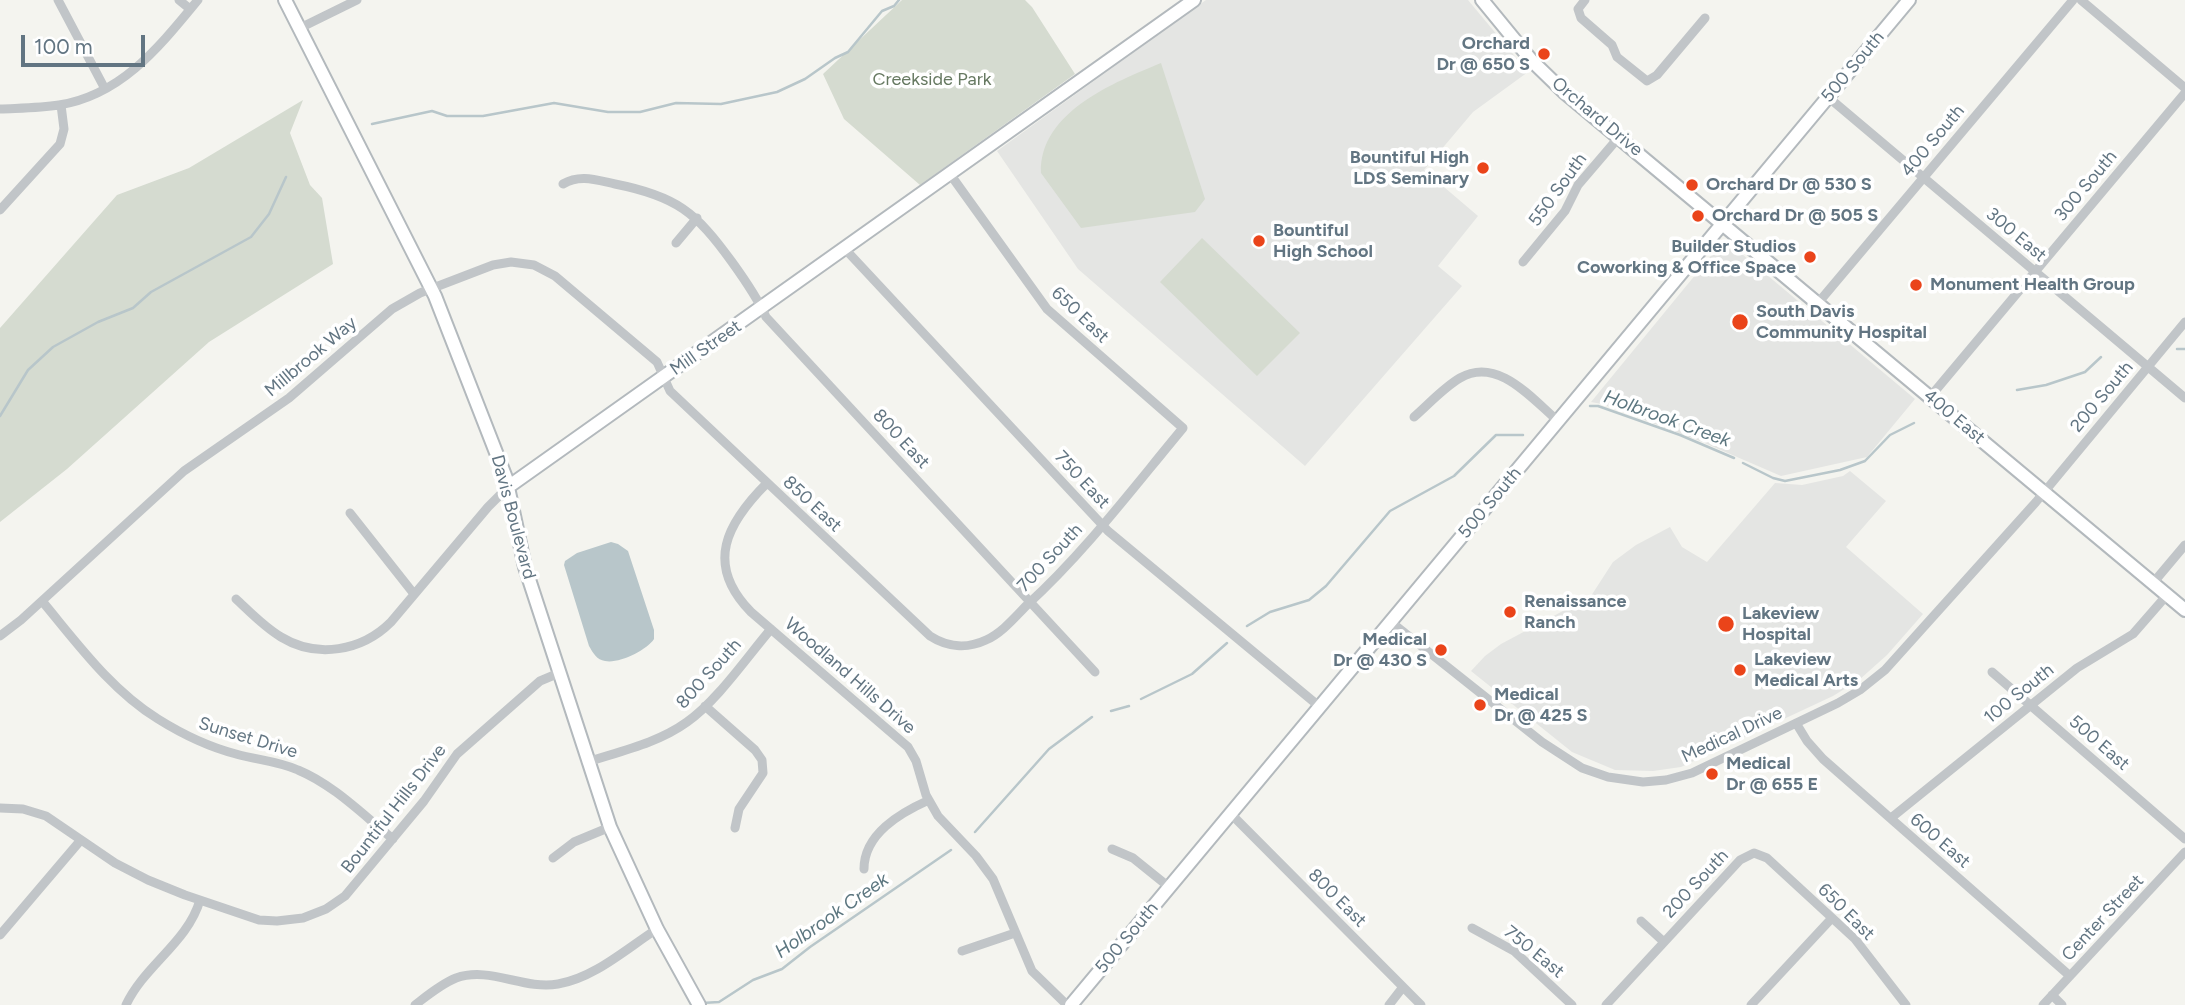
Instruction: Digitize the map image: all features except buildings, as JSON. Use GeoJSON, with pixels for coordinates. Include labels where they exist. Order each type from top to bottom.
{"type":"FeatureCollection","features":[{"type":"Feature","properties":{"kind":"street"},"geometry":{"type":"LineString","coordinates":[[58,0],[105,89]]}},
{"type":"Feature","properties":{"kind":"street"},"geometry":{"type":"LineString","coordinates":[[178,0],[190,9]]}},
{"type":"Feature","properties":{"kind":"street"},"geometry":{"type":"LineString","coordinates":[[0,110],[61,105],[105,89],[146,60],[198,0]]}},
{"type":"Feature","properties":{"kind":"street","name":"Davis Boulevard"},"geometry":{"type":"LineString","coordinates":[[285,0],[432,288],[508,488],[520,550],[610,827],[657,929],[699,1005]]}},
{"type":"Feature","properties":{"kind":"street"},"geometry":{"type":"LineString","coordinates":[[300,29],[357,0]]}},
{"type":"Feature","properties":{"kind":"street","name":"Mill Street"},"geometry":{"type":"LineString","coordinates":[[236,599],[282,638],[303,647],[330,650],[354,645],[376,635],[391,622],[488,507],[508,488],[1194,0]]}},
{"type":"Feature","properties":{"kind":"street","name":"Orchard Drive"},"geometry":{"type":"LineString","coordinates":[[1482,0],[1532,61],[1564,92],[1723,224]]}},
{"type":"Feature","properties":{"kind":"street"},"geometry":{"type":"LineString","coordinates":[[1585,0],[1578,12],[1581,18],[1612,45],[1617,57],[1647,81],[1657,75],[1705,18]]}},
{"type":"Feature","properties":{"kind":"street","name":"400 South"},"geometry":{"type":"LineString","coordinates":[[1818,303],[2073,0]]}},
{"type":"Feature","properties":{"kind":"street"},"geometry":{"type":"LineString","coordinates":[[2081,0],[2185,90]]}},
{"type":"Feature","properties":{"kind":"street","name":"500 South"},"geometry":{"type":"LineString","coordinates":[[1069,1005],[1723,224],[1906,1]]}},
{"type":"Feature","properties":{"kind":"street","name":"300 South"},"geometry":{"type":"LineString","coordinates":[[1930,397],[2185,90]]}},
{"type":"Feature","properties":{"kind":"street","name":"300 East"},"geometry":{"type":"LineString","coordinates":[[1828,97],[2185,398]]}},
{"type":"Feature","properties":{"kind":"street"},"geometry":{"type":"LineString","coordinates":[[0,210],[60,144],[64,129],[61,105]]}},
{"type":"Feature","properties":{"kind":"street","name":"550 South"},"geometry":{"type":"LineString","coordinates":[[1523,262],[1565,211],[1578,185],[1619,137]]}},
{"type":"Feature","properties":{"kind":"street","name":"650 East"},"geometry":{"type":"LineString","coordinates":[[950,174],[1047,309],[1183,428]]}},
{"type":"Feature","properties":{"kind":"street","name":"800 East"},"geometry":{"type":"LineString","coordinates":[[563,184],[579,177],[643,189],[668,199],[696,218],[714,236],[757,298],[766,317],[1095,671]]}},
{"type":"Feature","properties":{"kind":"street"},"geometry":{"type":"LineString","coordinates":[[676,243],[696,218]]}},
{"type":"Feature","properties":{"kind":"street","name":"400 East"},"geometry":{"type":"LineString","coordinates":[[1723,224],[2185,610]]}},
{"type":"Feature","properties":{"kind":"street","name":"750 East"},"geometry":{"type":"LineString","coordinates":[[845,249],[1102,525],[1320,707]]}},
{"type":"Feature","properties":{"kind":"street","name":"Millbrook Way"},"geometry":{"type":"LineString","coordinates":[[0,636],[184,471],[289,398],[392,309],[432,288],[502,263],[534,265],[555,276],[657,362],[665,377]]}},
{"type":"Feature","properties":{"kind":"street","name":"200 South"},"geometry":{"type":"LineString","coordinates":[[2044,492],[2185,322]]}},
{"type":"Feature","properties":{"kind":"street"},"geometry":{"type":"LineString","coordinates":[[1414,417],[1462,377],[1488,372],[1507,378],[1558,421]]}},
{"type":"Feature","properties":{"kind":"street","name":"850 East"},"geometry":{"type":"LineString","coordinates":[[665,377],[670,391],[767,483],[925,632],[947,644]]}},
{"type":"Feature","properties":{"kind":"street","name":"700 South"},"geometry":{"type":"LineString","coordinates":[[947,644],[965,646],[984,641],[1031,602],[1065,569],[1183,428]]}},
{"type":"Feature","properties":{"kind":"street","name":"Woodland Hills Drive"},"geometry":{"type":"LineString","coordinates":[[767,483],[736,518],[727,539],[728,572],[733,590],[744,605],[771,629],[903,741],[916,761],[929,800],[943,823],[987,870],[999,891],[1032,971],[1069,1005]]}},
{"type":"Feature","properties":{"kind":"street","name":"Medical Drive"},"geometry":{"type":"LineString","coordinates":[[1391,622],[1557,753],[1582,768],[1608,777],[1643,782],[1679,777],[1849,696],[1885,670],[2044,492]]}},
{"type":"Feature","properties":{"kind":"street"},"geometry":{"type":"LineString","coordinates":[[350,513],[414,594]]}},
{"type":"Feature","properties":{"kind":"street"},"geometry":{"type":"LineString","coordinates":[[2153,583],[2185,545]]}},
{"type":"Feature","properties":{"kind":"street","name":"100 South"},"geometry":{"type":"LineString","coordinates":[[1891,818],[2083,663],[2133,634],[2168,595]]}},
{"type":"Feature","properties":{"kind":"street","name":"Sunset Drive"},"geometry":{"type":"LineString","coordinates":[[42,601],[103,672],[145,711],[200,741],[239,755],[283,764],[311,776],[333,790],[393,839]]}},
{"type":"Feature","properties":{"kind":"street","name":"800 South"},"geometry":{"type":"LineString","coordinates":[[587,762],[662,736],[688,722],[771,629]]}},
{"type":"Feature","properties":{"kind":"street","name":"500 East"},"geometry":{"type":"LineString","coordinates":[[1992,672],[2185,839]]}},
{"type":"Feature","properties":{"kind":"street","name":"Bountiful Hills Drive"},"geometry":{"type":"LineString","coordinates":[[0,808],[15,807],[39,813],[137,875],[200,900],[259,920],[286,921],[311,915],[345,896],[424,801],[457,754],[540,681],[559,673]]}},
{"type":"Feature","properties":{"kind":"street"},"geometry":{"type":"LineString","coordinates":[[705,706],[755,750],[762,760],[763,773],[739,809],[735,828]]}},
{"type":"Feature","properties":{"kind":"street","name":"600 East"},"geometry":{"type":"LineString","coordinates":[[1796,723],[1819,756],[2070,976]]}},
{"type":"Feature","properties":{"kind":"street"},"geometry":{"type":"LineString","coordinates":[[864,869],[867,852],[890,822],[929,800]]}},
{"type":"Feature","properties":{"kind":"street","name":"800 East"},"geometry":{"type":"LineString","coordinates":[[1231,814],[1421,1005]]}},
{"type":"Feature","properties":{"kind":"street"},"geometry":{"type":"LineString","coordinates":[[553,858],[574,842],[610,827]]}},
{"type":"Feature","properties":{"kind":"street"},"geometry":{"type":"LineString","coordinates":[[0,935],[80,841]]}},
{"type":"Feature","properties":{"kind":"street"},"geometry":{"type":"LineString","coordinates":[[1112,849],[1133,858],[1169,887]]}},
{"type":"Feature","properties":{"kind":"street","name":"Center Street"},"geometry":{"type":"LineString","coordinates":[[2043,1005],[2185,852]]}},
{"type":"Feature","properties":{"kind":"street","name":"650 East"},"geometry":{"type":"LineString","coordinates":[[1754,853],[1767,858],[1855,939],[1906,1005]]}},
{"type":"Feature","properties":{"kind":"street","name":"200 South"},"geometry":{"type":"LineString","coordinates":[[1605,1005],[1743,857],[1754,853]]}},
{"type":"Feature","properties":{"kind":"street"},"geometry":{"type":"LineString","coordinates":[[126,1005],[136,987],[193,919],[200,900]]}},
{"type":"Feature","properties":{"kind":"street"},"geometry":{"type":"LineString","coordinates":[[1758,1003],[1832,918]]}},
{"type":"Feature","properties":{"kind":"street","name":"200 South"},"geometry":{"type":"LineString","coordinates":[[1642,921],[1664,942]]}},
{"type":"Feature","properties":{"kind":"street","name":"750 East"},"geometry":{"type":"LineString","coordinates":[[1472,928],[1514,951],[1572,1005]]}},
{"type":"Feature","properties":{"kind":"street"},"geometry":{"type":"LineString","coordinates":[[415,1005],[448,982],[466,975],[484,974],[535,985],[565,983],[594,970],[657,929]]}},
{"type":"Feature","properties":{"kind":"street"},"geometry":{"type":"LineString","coordinates":[[962,951],[1015,933]]}},
{"type":"Feature","properties":{"kind":"street"},"geometry":{"type":"LineString","coordinates":[[1389,1005],[1403,987]]}},
{"type":"Feature","properties":{"kind":"street"},"geometry":{"type":"LineString","coordinates":[[2052,995],[2062,1005]]}},
{"type":"Feature","properties":{"kind":"shaded area","name":"Bountiful High School"},"geometry":{"type":"Polygon","coordinates":[[[1206,0],[1468,0],[1528,72],[1473,112],[1424,170],[1478,216],[1438,266],[1462,286],[1305,466],[1078,269],[997,151],[1206,0]]]}},
{"type":"Feature","properties":{"kind":"shaded area","name":"South Davis Community Hospital"},"geometry":{"type":"Polygon","coordinates":[[[1724,243],[1730,244],[1915,399],[1867,457],[1781,476],[1700,441],[1591,402],[1724,243]]]}},
{"type":"Feature","properties":{"kind":"shaded area","name":"Lakeview Hospital"},"geometry":{"type":"Polygon","coordinates":[[[1850,471],[1886,501],[1846,547],[1923,614],[1887,655],[1859,680],[1833,696],[1681,767],[1653,771],[1615,770],[1572,752],[1471,671],[1501,644],[1591,596],[1613,562],[1636,545],[1670,527],[1682,547],[1707,562],[1775,483],[1802,485],[1843,476],[1850,471]]]}},
{"type":"Feature","properties":{"kind":"shaded area"},"geometry":{"type":"Polygon","coordinates":[[[611,542],[628,551],[654,630],[654,639],[632,655],[605,661],[594,654],[589,646],[564,565],[565,561],[577,553],[611,542]]]}},
{"type":"Feature","properties":{"kind":"green space","name":"Creekside Park"},"geometry":{"type":"Polygon","coordinates":[[[902,0],[1025,0],[1075,74],[920,185],[844,119],[823,74],[902,0]]]}},
{"type":"Feature","properties":{"kind":"green space"},"geometry":{"type":"Polygon","coordinates":[[[1161,63],[1205,199],[1195,212],[1081,228],[1041,173],[1044,152],[1052,133],[1066,116],[1083,102],[1102,90],[1161,63]]]}},
{"type":"Feature","properties":{"kind":"green space"},"geometry":{"type":"Polygon","coordinates":[[[303,100],[290,133],[310,185],[322,198],[333,264],[209,342],[67,469],[0,522],[0,328],[117,195],[189,168],[303,100]]]}},
{"type":"Feature","properties":{"kind":"green space"},"geometry":{"type":"Polygon","coordinates":[[[1202,238],[1300,333],[1257,376],[1160,282],[1202,238]]]}},
{"type":"Feature","properties":{"kind":"waterway"},"geometry":{"type":"LineString","coordinates":[[372,124],[432,111],[447,116],[483,116],[554,103],[608,112],[640,112],[676,103],[721,104],[777,92],[805,79],[848,52],[882,11],[894,6],[899,0]]}},
{"type":"Feature","properties":{"kind":"waterway"},"geometry":{"type":"LineString","coordinates":[[0,416],[28,370],[53,347],[98,322],[133,308],[151,292],[251,237],[269,214],[286,177]]}},
{"type":"Feature","properties":{"kind":"waterway","name":"Holbrook Creek"},"geometry":{"type":"LineString","coordinates":[[2177,349],[2185,349]]}},
{"type":"Feature","properties":{"kind":"waterway","name":"Holbrook Creek"},"geometry":{"type":"LineString","coordinates":[[2017,390],[2046,385],[2085,372],[2101,357]]}},
{"type":"Feature","properties":{"kind":"waterway","name":"Holbrook Creek"},"geometry":{"type":"LineString","coordinates":[[1590,406],[1598,406],[1680,435],[1734,458]]}},
{"type":"Feature","properties":{"kind":"waterway","name":"Holbrook Creek"},"geometry":{"type":"LineString","coordinates":[[1743,463],[1785,481],[1840,470],[1865,461],[1890,435],[1914,423]]}},
{"type":"Feature","properties":{"kind":"waterway","name":"Holbrook Creek"},"geometry":{"type":"LineString","coordinates":[[1247,626],[1270,612],[1309,600],[1326,586],[1390,511],[1454,476],[1496,435],[1523,435]]}},
{"type":"Feature","properties":{"kind":"waterway","name":"Holbrook Creek"},"geometry":{"type":"LineString","coordinates":[[1141,699],[1192,674],[1227,643]]}},
{"type":"Feature","properties":{"kind":"waterway"},"geometry":{"type":"LineString","coordinates":[[1111,711],[1129,706]]}},
{"type":"Feature","properties":{"kind":"waterway","name":"Holbrook Creek"},"geometry":{"type":"LineString","coordinates":[[975,832],[1049,749],[1092,717]]}},
{"type":"Feature","properties":{"kind":"waterway","name":"Holbrook Creek"},"geometry":{"type":"LineString","coordinates":[[702,1003],[719,1002],[753,980],[782,969],[951,850]]}},
{"type":"Feature","properties":{"kind":"place","name":"Orchard Dr @ 650 S"},"geometry":{"type":"Point","coordinates":[1544,54]}},
{"type":"Feature","properties":{"kind":"place","name":"Bountiful High LDS Seminary"},"geometry":{"type":"Point","coordinates":[1483,168]}},
{"type":"Feature","properties":{"kind":"place","name":"Orchard Dr @ 530 S"},"geometry":{"type":"Point","coordinates":[1692,185]}},
{"type":"Feature","properties":{"kind":"place","name":"Orchard Dr @ 505 S"},"geometry":{"type":"Point","coordinates":[1698,216]}},
{"type":"Feature","properties":{"kind":"place","name":"Bountiful High School"},"geometry":{"type":"Point","coordinates":[1259,241]}},
{"type":"Feature","properties":{"kind":"place","name":"Builder Studios Coworking & Office Space"},"geometry":{"type":"Point","coordinates":[1810,257]}},
{"type":"Feature","properties":{"kind":"place","name":"Monument Health Group"},"geometry":{"type":"Point","coordinates":[1916,285]}},
{"type":"Feature","properties":{"kind":"place","name":"South Davis Community Hospital"},"geometry":{"type":"Point","coordinates":[1740,322]}},
{"type":"Feature","properties":{"kind":"place","name":"Renaissance Ranch"},"geometry":{"type":"Point","coordinates":[1510,612]}},
{"type":"Feature","properties":{"kind":"place","name":"Lakeview Hospital"},"geometry":{"type":"Point","coordinates":[1726,624]}},
{"type":"Feature","properties":{"kind":"place","name":"Medical Dr @ 430 S"},"geometry":{"type":"Point","coordinates":[1441,650]}},
{"type":"Feature","properties":{"kind":"place","name":"Lakeview Medical Arts"},"geometry":{"type":"Point","coordinates":[1740,670]}},
{"type":"Feature","properties":{"kind":"place","name":"Medical Dr @ 425 S"},"geometry":{"type":"Point","coordinates":[1480,705]}},
{"type":"Feature","properties":{"kind":"place","name":"Medical Dr @ 655 E"},"geometry":{"type":"Point","coordinates":[1712,774]}}]}
